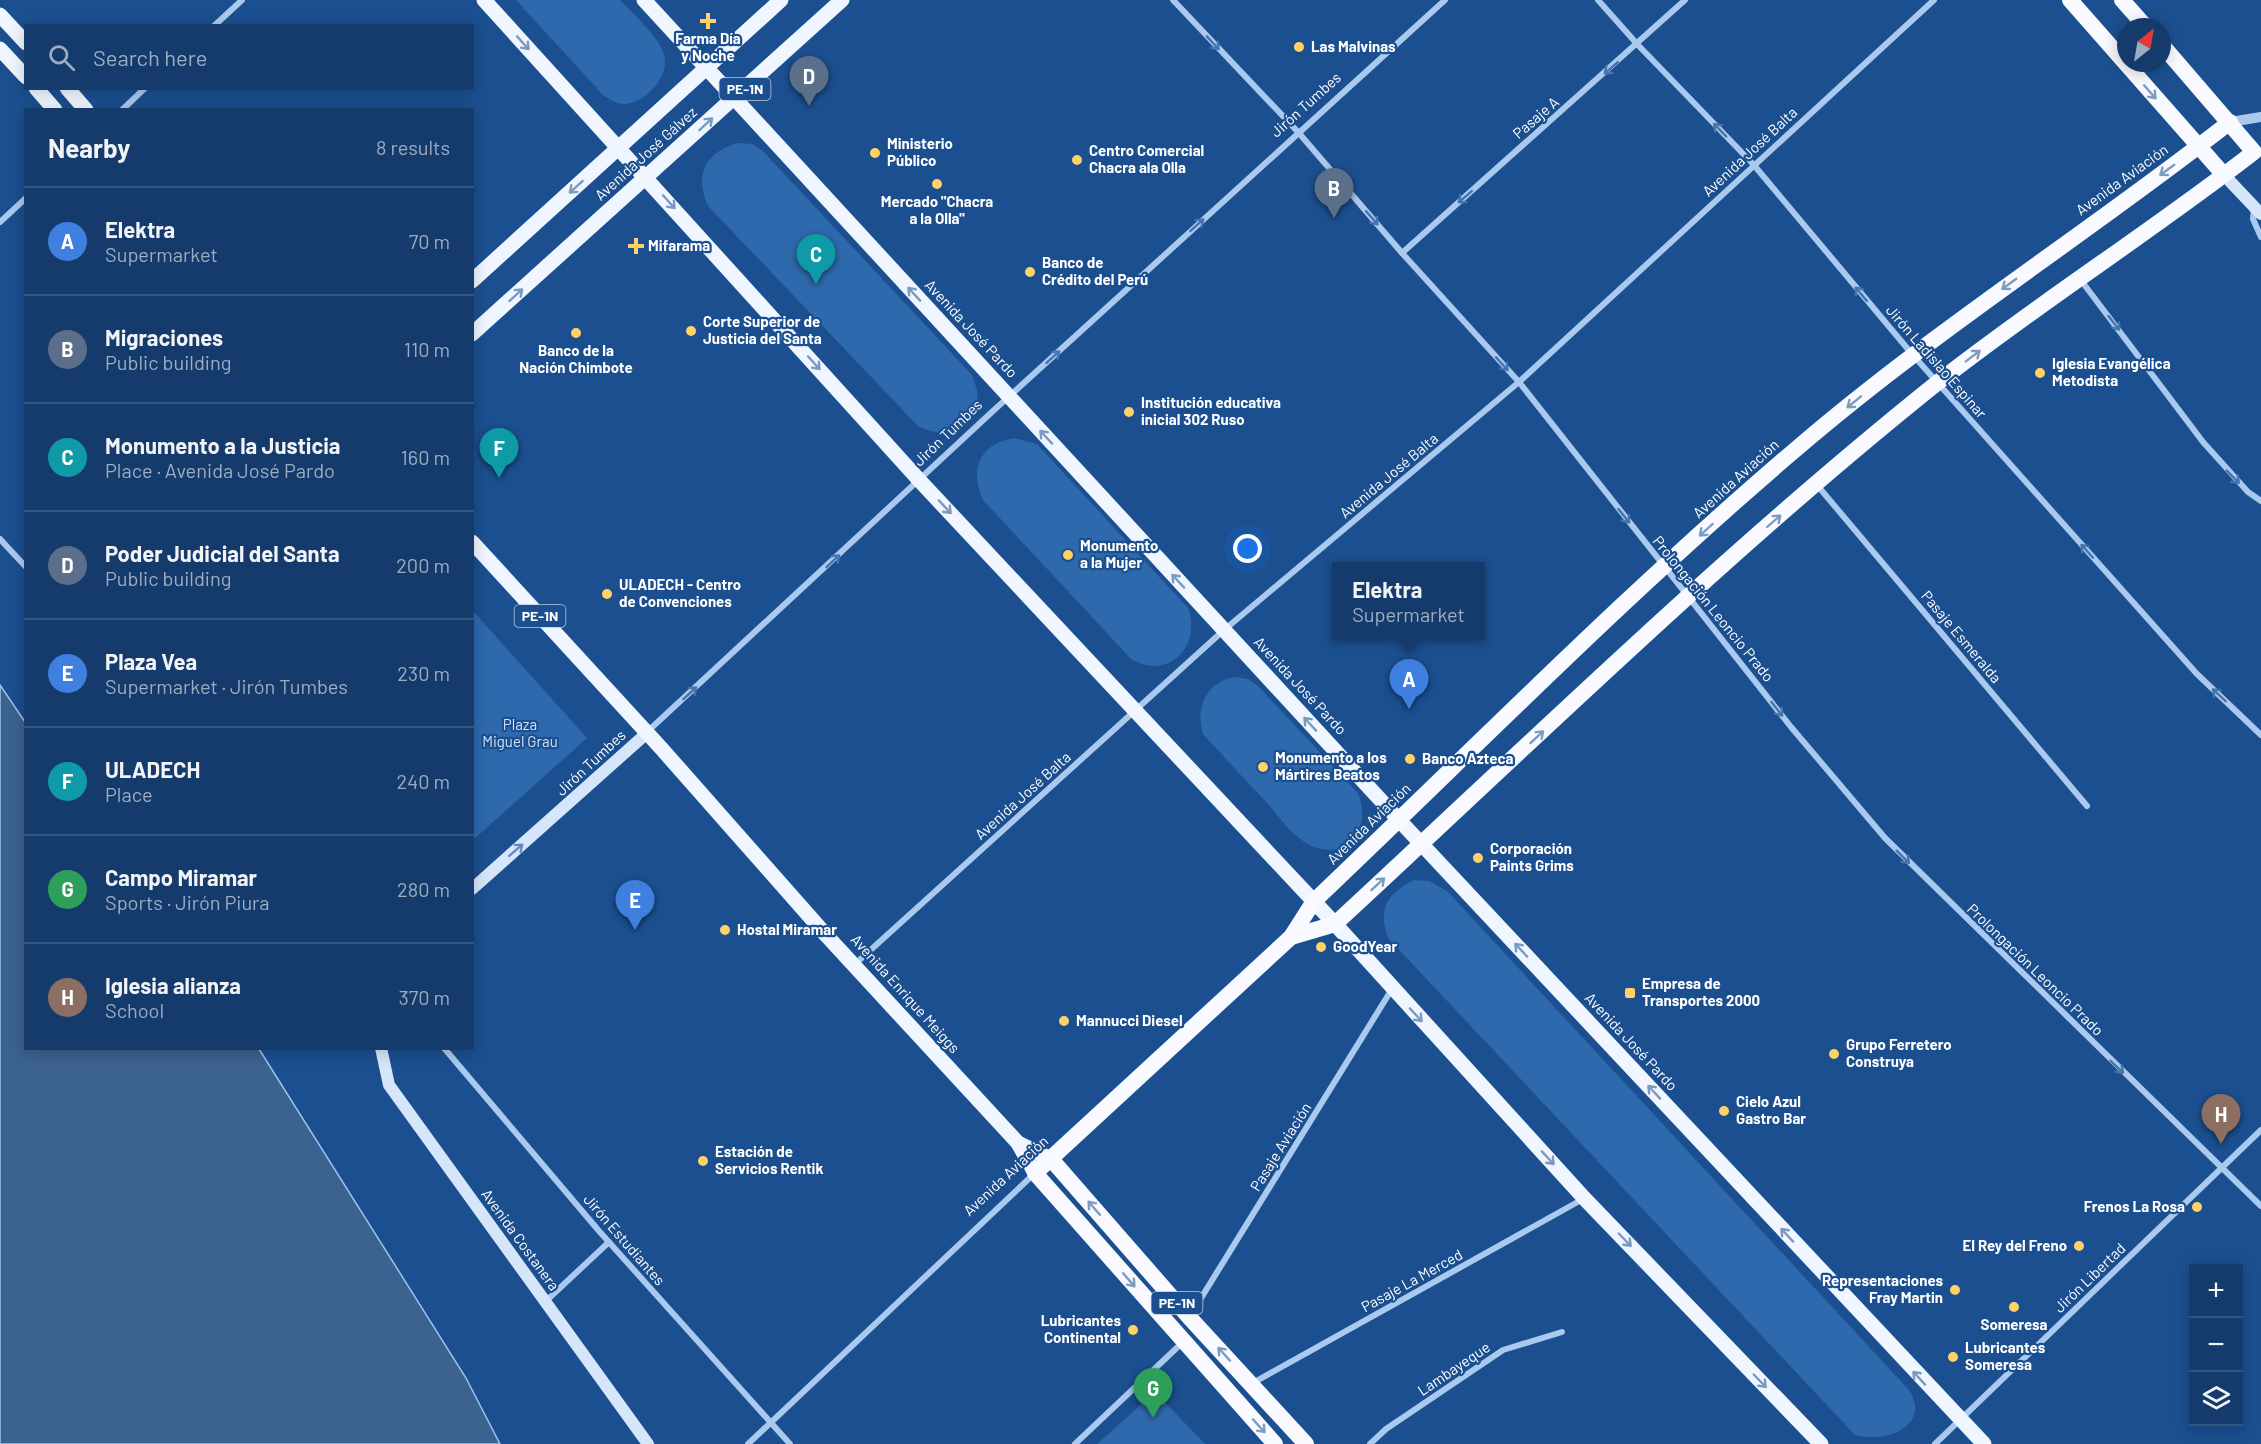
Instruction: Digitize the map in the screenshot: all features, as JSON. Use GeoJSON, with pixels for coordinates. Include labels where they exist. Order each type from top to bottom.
{"type":"FeatureCollection","features":[{"type":"Feature","properties":{"kind":"highway"},"geometry":{"type":"LineString","coordinates":[[2070,0],[2224,175]]}},
{"type":"Feature","properties":{"kind":"highway"},"geometry":{"type":"LineString","coordinates":[[2122,0],[2138,18]]}},
{"type":"Feature","properties":{"kind":"highway"},"geometry":{"type":"LineString","coordinates":[[2171,55],[2259,152]]}},
{"type":"Feature","properties":{"kind":"highway","name":"Avenida Aviación"},"geometry":{"type":"LineString","coordinates":[[1035,1173],[1291,937],[1314,901],[1664,568],[1795,450],[1912,354],[2230,122]]}},
{"type":"Feature","properties":{"kind":"highway","name":"Avenida Aviación"},"geometry":{"type":"LineString","coordinates":[[1291,937],[1335,924],[1689,596],[1817,484],[1938,383],[2078,277],[2259,152]]}},
{"type":"Feature","properties":{"kind":"highway","name":"Avenida Enrique Meiggs"},"geometry":{"type":"LineString","coordinates":[[1051,1159],[1306,1444]]}},
{"type":"Feature","properties":{"kind":"highway","name":"Avenida Enrique Meiggs"},"geometry":{"type":"LineString","coordinates":[[1035,1173],[1275,1444]]}},
{"type":"Feature","properties":{"kind":"main road"},"geometry":{"type":"LineString","coordinates":[[484,0],[920,481],[1314,901],[1584,1198],[1821,1444]]}},
{"type":"Feature","properties":{"kind":"main road","name":"Avenida José Pardo"},"geometry":{"type":"LineString","coordinates":[[644,0],[1399,820],[1959,1420],[1984,1444]]}},
{"type":"Feature","properties":{"kind":"main road","name":"Avenida José Gálvez"},"geometry":{"type":"LineString","coordinates":[[474,279],[781,0]]}},
{"type":"Feature","properties":{"kind":"main road","name":"Avenida José Gálvez"},"geometry":{"type":"LineString","coordinates":[[474,332],[842,0]]}},
{"type":"Feature","properties":{"kind":"main road"},"geometry":{"type":"LineString","coordinates":[[0,15],[24,41]]}},
{"type":"Feature","properties":{"kind":"main road"},"geometry":{"type":"LineString","coordinates":[[0,49],[24,75]]}},
{"type":"Feature","properties":{"kind":"main road"},"geometry":{"type":"LineString","coordinates":[[38,90],[53,108]]}},
{"type":"Feature","properties":{"kind":"main road"},"geometry":{"type":"LineString","coordinates":[[69,90],[84,108]]}},
{"type":"Feature","properties":{"kind":"main road"},"geometry":{"type":"LineString","coordinates":[[2224,175],[2257,210]]}},
{"type":"Feature","properties":{"kind":"main road","name":"PE-1N"},"geometry":{"type":"LineString","coordinates":[[474,544],[647,733]]}},
{"type":"Feature","properties":{"kind":"main road","name":"Jirón Tumbes"},"geometry":{"type":"LineString","coordinates":[[474,887],[647,733]]}},
{"type":"Feature","properties":{"kind":"main road","name":"Avenida Enrique Meiggs"},"geometry":{"type":"LineString","coordinates":[[647,733],[854,965],[1018,1143],[1035,1173]]}},
{"type":"Feature","properties":{"kind":"main road","name":"Avenida Costanera"},"geometry":{"type":"LineString","coordinates":[[381,1050],[389,1085],[648,1444]]}},
{"type":"Feature","properties":{"kind":"main road","name":"Avenida Enrique Meiggs"},"geometry":{"type":"LineString","coordinates":[[1018,1143],[1051,1159]]}},
{"type":"Feature","properties":{"kind":"street"},"geometry":{"type":"LineString","coordinates":[[216,24],[242,0]]}},
{"type":"Feature","properties":{"kind":"street","name":"Prolongación Leoncio Prado"},"geometry":{"type":"LineString","coordinates":[[1173,0],[1298,132],[1402,253],[1519,382],[1791,727],[1885,838],[2261,1206]]}},
{"type":"Feature","properties":{"kind":"street","name":"Jirón Tumbes"},"geometry":{"type":"LineString","coordinates":[[647,733],[1009,397],[1444,0]]}},
{"type":"Feature","properties":{"kind":"street","name":"Jirón Ladislao Espinar"},"geometry":{"type":"LineString","coordinates":[[1598,0],[1638,45],[1754,164],[1912,354],[2197,674],[2261,735]]}},
{"type":"Feature","properties":{"kind":"street","name":"Pasaje A"},"geometry":{"type":"LineString","coordinates":[[1402,253],[1686,0]]}},
{"type":"Feature","properties":{"kind":"street","name":"Avenida José Balta"},"geometry":{"type":"LineString","coordinates":[[854,965],[1224,630],[1519,382],[1934,0]]}},
{"type":"Feature","properties":{"kind":"street"},"geometry":{"type":"LineString","coordinates":[[124,108],[143,90]]}},
{"type":"Feature","properties":{"kind":"street","name":"Avenida Aviación"},"geometry":{"type":"LineString","coordinates":[[2230,122],[2261,117]]}},
{"type":"Feature","properties":{"kind":"street"},"geometry":{"type":"LineString","coordinates":[[0,222],[24,200]]}},
{"type":"Feature","properties":{"kind":"street"},"geometry":{"type":"LineString","coordinates":[[2257,210],[2253,219],[2261,237]]}},
{"type":"Feature","properties":{"kind":"street"},"geometry":{"type":"LineString","coordinates":[[2078,277],[2203,442],[2248,492],[2261,501]]}},
{"type":"Feature","properties":{"kind":"street","name":"Pasaje Esmeralda"},"geometry":{"type":"LineString","coordinates":[[1817,484],[2087,806]]}},
{"type":"Feature","properties":{"kind":"street"},"geometry":{"type":"LineString","coordinates":[[0,538],[24,565]]}},
{"type":"Feature","properties":{"kind":"street","name":"Pasaje Aviación"},"geometry":{"type":"LineString","coordinates":[[1190,1317],[1392,989]]}},
{"type":"Feature","properties":{"kind":"street","name":"Jirón Estudiantes"},"geometry":{"type":"LineString","coordinates":[[446,1050],[609,1242],[790,1444]]}},
{"type":"Feature","properties":{"kind":"street","name":"Jirón Libertad"},"geometry":{"type":"LineString","coordinates":[[1935,1444],[2261,1130]]}},
{"type":"Feature","properties":{"kind":"street","name":"Avenida Aviación"},"geometry":{"type":"LineString","coordinates":[[748,1444],[1035,1173]]}},
{"type":"Feature","properties":{"kind":"street","name":"Pasaje La Merced"},"geometry":{"type":"LineString","coordinates":[[1251,1384],[1584,1198]]}},
{"type":"Feature","properties":{"kind":"street"},"geometry":{"type":"LineString","coordinates":[[546,1301],[609,1242]]}},
{"type":"Feature","properties":{"kind":"street","name":"Lambayeque"},"geometry":{"type":"LineString","coordinates":[[1370,1444],[1386,1429],[1503,1350],[1562,1332]]}},
{"type":"Feature","properties":{"kind":"street"},"geometry":{"type":"LineString","coordinates":[[1075,1444],[1183,1342]]}},
{"type":"Feature","properties":{"kind":"green space"},"geometry":{"type":"Polygon","coordinates":[[[516,0],[620,0],[661,47],[665,63],[660,79],[648,94],[632,103],[621,104],[610,100],[516,0]]]}},
{"type":"Feature","properties":{"kind":"green space"},"geometry":{"type":"Polygon","coordinates":[[[738,143],[752,144],[762,150],[972,375],[978,403],[959,426],[946,432],[938,432],[918,426],[708,206],[702,184],[705,166],[717,152],[738,143]]]}},
{"type":"Feature","properties":{"kind":"green space"},"geometry":{"type":"Polygon","coordinates":[[[1014,438],[1037,444],[1188,608],[1191,622],[1190,636],[1179,656],[1169,663],[1157,666],[1145,665],[1131,659],[983,500],[977,478],[980,460],[992,446],[1014,438]]]}},
{"type":"Feature","properties":{"kind":"green space","name":"Plaza Miguel Grau"},"geometry":{"type":"Polygon","coordinates":[[[474,612],[587,738],[474,839],[474,612]]]}},
{"type":"Feature","properties":{"kind":"green space"},"geometry":{"type":"Polygon","coordinates":[[[1235,677],[1248,679],[1258,686],[1357,792],[1362,817],[1354,837],[1346,845],[1325,850],[1312,846],[1299,838],[1203,734],[1201,715],[1205,698],[1217,684],[1235,677]]]}},
{"type":"Feature","properties":{"kind":"green space"},"geometry":{"type":"Polygon","coordinates":[[[1414,880],[1429,881],[1447,891],[1909,1390],[1914,1402],[1915,1413],[1911,1422],[1893,1434],[1881,1437],[1855,1435],[1388,938],[1384,918],[1387,903],[1397,890],[1414,880]]]}},
{"type":"Feature","properties":{"kind":"green space"},"geometry":{"type":"Polygon","coordinates":[[[1155,1392],[1205,1444],[1097,1444],[1155,1392]]]}},
{"type":"Feature","properties":{"kind":"shaded area"},"geometry":{"type":"Polygon","coordinates":[[[0,685],[24,721],[24,1050],[260,1050],[466,1378],[500,1444],[0,1444],[0,685]]]}},
{"type":"Feature","properties":{"kind":"place","name":"Farma Día y Noche"},"geometry":{"type":"Point","coordinates":[708,21]}},
{"type":"Feature","properties":{"kind":"place","name":"Las Malvinas"},"geometry":{"type":"Point","coordinates":[1299,47]}},
{"type":"Feature","properties":{"kind":"place","name":"Poder Judicial del Santa"},"geometry":{"type":"Point","coordinates":[809,106]}},
{"type":"Feature","properties":{"kind":"place","name":"Ministerio Público"},"geometry":{"type":"Point","coordinates":[875,153]}},
{"type":"Feature","properties":{"kind":"place","name":"Centro Comercial Chacra ala Olla"},"geometry":{"type":"Point","coordinates":[1077,160]}},
{"type":"Feature","properties":{"kind":"place","name":"Mercado \"Chacra a la Olla\""},"geometry":{"type":"Point","coordinates":[937,184]}},
{"type":"Feature","properties":{"kind":"place","name":"Migraciones"},"geometry":{"type":"Point","coordinates":[1334,218]}},
{"type":"Feature","properties":{"kind":"place","name":"Mifarama"},"geometry":{"type":"Point","coordinates":[636,246]}},
{"type":"Feature","properties":{"kind":"place","name":"Banco de Crédito del Perú"},"geometry":{"type":"Point","coordinates":[1030,272]}},
{"type":"Feature","properties":{"kind":"place","name":"Monumento a la Justicia"},"geometry":{"type":"Point","coordinates":[816,284]}},
{"type":"Feature","properties":{"kind":"place","name":"Corte Superior de Justicia del Santa"},"geometry":{"type":"Point","coordinates":[691,331]}},
{"type":"Feature","properties":{"kind":"place","name":"Banco de la Nación Chimbote"},"geometry":{"type":"Point","coordinates":[576,333]}},
{"type":"Feature","properties":{"kind":"place","name":"Iglesia Evangélica Metodista"},"geometry":{"type":"Point","coordinates":[2040,373]}},
{"type":"Feature","properties":{"kind":"place","name":"Institución educativa inicial 302 Ruso"},"geometry":{"type":"Point","coordinates":[1129,412]}},
{"type":"Feature","properties":{"kind":"place","name":"ULADECH"},"geometry":{"type":"Point","coordinates":[499,478]}},
{"type":"Feature","properties":{"kind":"place","name":"Monumento a la Mujer"},"geometry":{"type":"Point","coordinates":[1068,555]}},
{"type":"Feature","properties":{"kind":"place","name":"ULADECH - Centro de Convenciones"},"geometry":{"type":"Point","coordinates":[607,594]}},
{"type":"Feature","properties":{"kind":"place","name":"Elektra"},"geometry":{"type":"Point","coordinates":[1409,709]}},
{"type":"Feature","properties":{"kind":"place","name":"Banco Azteca"},"geometry":{"type":"Point","coordinates":[1410,759]}},
{"type":"Feature","properties":{"kind":"place","name":"Monumento a los Mártires Beatos"},"geometry":{"type":"Point","coordinates":[1263,767]}},
{"type":"Feature","properties":{"kind":"place","name":"Corporación Paints Grims"},"geometry":{"type":"Point","coordinates":[1478,858]}},
{"type":"Feature","properties":{"kind":"place","name":"Plaza Vea"},"geometry":{"type":"Point","coordinates":[635,930]}},
{"type":"Feature","properties":{"kind":"place","name":"Hostal Miramar"},"geometry":{"type":"Point","coordinates":[725,930]}},
{"type":"Feature","properties":{"kind":"place","name":"GoodYear"},"geometry":{"type":"Point","coordinates":[1321,947]}},
{"type":"Feature","properties":{"kind":"place","name":"Empresa de Transportes 2000"},"geometry":{"type":"Point","coordinates":[1630,993]}},
{"type":"Feature","properties":{"kind":"place","name":"Mannucci Diesel"},"geometry":{"type":"Point","coordinates":[1064,1021]}},
{"type":"Feature","properties":{"kind":"place","name":"Grupo Ferretero Construya"},"geometry":{"type":"Point","coordinates":[1834,1054]}},
{"type":"Feature","properties":{"kind":"place","name":"Cielo Azul Gastro Bar"},"geometry":{"type":"Point","coordinates":[1724,1111]}},
{"type":"Feature","properties":{"kind":"place","name":"Iglesia alianza"},"geometry":{"type":"Point","coordinates":[2221,1144]}},
{"type":"Feature","properties":{"kind":"place","name":"Estación de Servicios Rentik"},"geometry":{"type":"Point","coordinates":[703,1161]}},
{"type":"Feature","properties":{"kind":"place","name":"Frenos La Rosa"},"geometry":{"type":"Point","coordinates":[2197,1207]}},
{"type":"Feature","properties":{"kind":"place","name":"El Rey del Freno"},"geometry":{"type":"Point","coordinates":[2079,1246]}},
{"type":"Feature","properties":{"kind":"place","name":"Representaciones Fray Martin"},"geometry":{"type":"Point","coordinates":[1955,1290]}},
{"type":"Feature","properties":{"kind":"place","name":"Someresa"},"geometry":{"type":"Point","coordinates":[2014,1307]}},
{"type":"Feature","properties":{"kind":"place","name":"Lubricantes Continental"},"geometry":{"type":"Point","coordinates":[1133,1330]}},
{"type":"Feature","properties":{"kind":"place","name":"Lubricantes Someresa"},"geometry":{"type":"Point","coordinates":[1953,1357]}},
{"type":"Feature","properties":{"kind":"place","name":"Campo Miramar"},"geometry":{"type":"Point","coordinates":[1153,1418]}}]}
